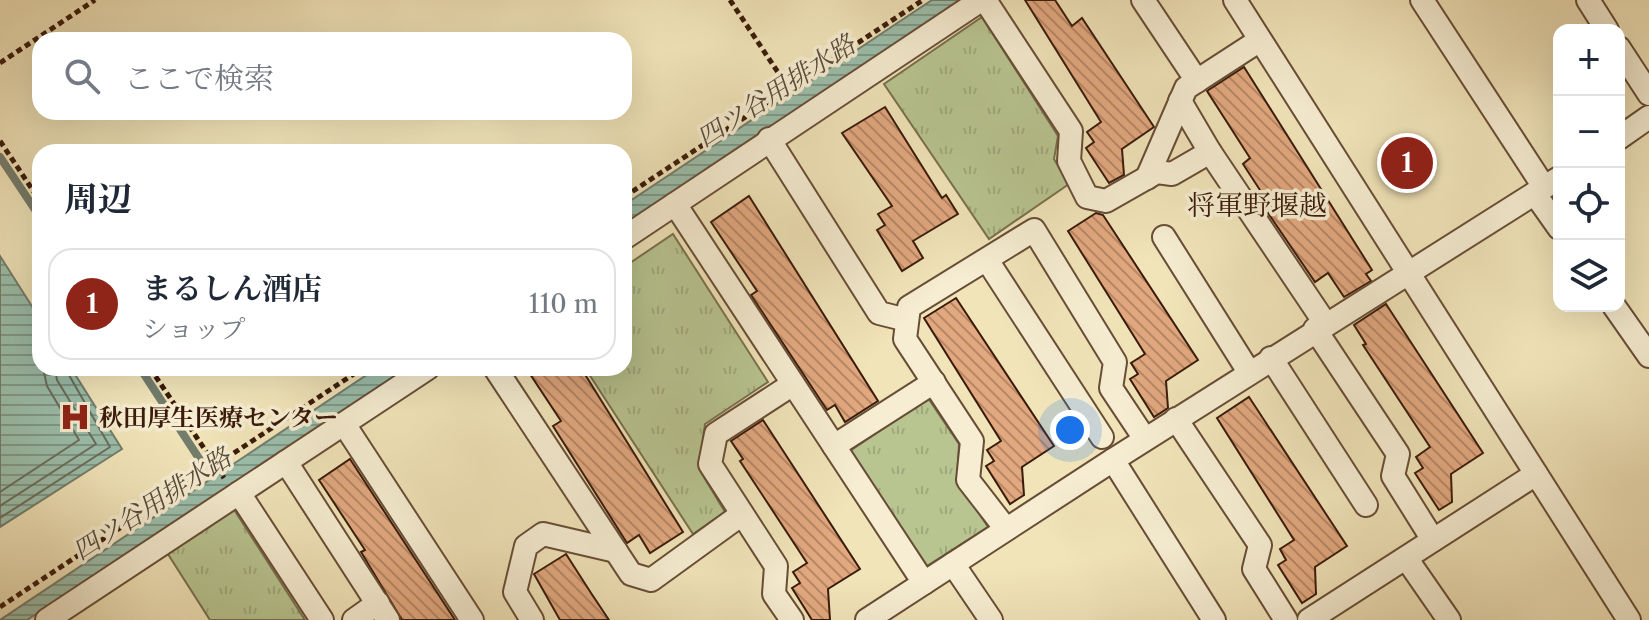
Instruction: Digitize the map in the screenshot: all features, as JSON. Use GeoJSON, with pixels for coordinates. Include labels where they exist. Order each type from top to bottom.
{"type":"FeatureCollection","features":[{"type":"Feature","properties":{"kind":"street"},"geometry":{"type":"LineString","coordinates":[[632,233],[983,0],[1071,131],[1069,161],[1087,197],[1106,201],[1157,172],[1172,174],[1210,152]]}},
{"type":"Feature","properties":{"kind":"street"},"geometry":{"type":"LineString","coordinates":[[1143,0],[1197,81]]}},
{"type":"Feature","properties":{"kind":"street"},"geometry":{"type":"LineString","coordinates":[[1235,0],[1629,620]]}},
{"type":"Feature","properties":{"kind":"street"},"geometry":{"type":"LineString","coordinates":[[1422,0],[1546,186],[1553,209]]}},
{"type":"Feature","properties":{"kind":"street"},"geometry":{"type":"LineString","coordinates":[[1588,0],[1603,24]]}},
{"type":"Feature","properties":{"kind":"street"},"geometry":{"type":"LineString","coordinates":[[1147,178],[1186,88],[1260,40]]}},
{"type":"Feature","properties":{"kind":"street"},"geometry":{"type":"LineString","coordinates":[[1625,57],[1649,94]]}},
{"type":"Feature","properties":{"kind":"street"},"geometry":{"type":"LineString","coordinates":[[1180,101],[1398,454],[1393,476],[1433,540]]}},
{"type":"Feature","properties":{"kind":"street"},"geometry":{"type":"LineString","coordinates":[[1625,134],[1649,117]]}},
{"type":"Feature","properties":{"kind":"street"},"geometry":{"type":"LineString","coordinates":[[769,139],[879,313],[907,320]]}},
{"type":"Feature","properties":{"kind":"street"},"geometry":{"type":"LineString","coordinates":[[867,620],[1320,326],[1546,186]]}},
{"type":"Feature","properties":{"kind":"street"},"geometry":{"type":"LineString","coordinates":[[675,204],[924,583]]}},
{"type":"Feature","properties":{"kind":"street"},"geometry":{"type":"LineString","coordinates":[[1006,529],[968,480],[972,441],[905,339],[909,307],[1034,230],[1115,362],[1111,388],[1145,439]]}},
{"type":"Feature","properties":{"kind":"street"},"geometry":{"type":"LineString","coordinates":[[1164,237],[1249,372]]}},
{"type":"Feature","properties":{"kind":"street"},"geometry":{"type":"LineString","coordinates":[[987,260],[1102,437]]}},
{"type":"Feature","properties":{"kind":"street"},"geometry":{"type":"LineString","coordinates":[[1618,312],[1649,356]]}},
{"type":"Feature","properties":{"kind":"street"},"geometry":{"type":"LineString","coordinates":[[1271,358],[1366,505]]}},
{"type":"Feature","properties":{"kind":"street"},"geometry":{"type":"LineString","coordinates":[[47,620],[416,376]]}},
{"type":"Feature","properties":{"kind":"street"},"geometry":{"type":"LineString","coordinates":[[500,376],[631,574],[651,580],[742,514]]}},
{"type":"Feature","properties":{"kind":"street"},"geometry":{"type":"LineString","coordinates":[[834,446],[934,382]]}},
{"type":"Feature","properties":{"kind":"street"},"geometry":{"type":"LineString","coordinates":[[792,620],[774,594],[776,566],[710,464],[716,434],[793,384]]}},
{"type":"Feature","properties":{"kind":"street"},"geometry":{"type":"LineString","coordinates":[[1176,419],[1260,545],[1254,569],[1286,620]]}},
{"type":"Feature","properties":{"kind":"street"},"geometry":{"type":"LineString","coordinates":[[344,424],[472,620]]}},
{"type":"Feature","properties":{"kind":"street"},"geometry":{"type":"LineString","coordinates":[[1113,460],[1214,620]]}},
{"type":"Feature","properties":{"kind":"street"},"geometry":{"type":"LineString","coordinates":[[286,462],[383,612],[354,620]]}},
{"type":"Feature","properties":{"kind":"street"},"geometry":{"type":"LineString","coordinates":[[1309,620],[1536,474]]}},
{"type":"Feature","properties":{"kind":"street"},"geometry":{"type":"LineString","coordinates":[[239,493],[322,620]]}},
{"type":"Feature","properties":{"kind":"street"},"geometry":{"type":"LineString","coordinates":[[532,620],[515,592],[526,546],[543,534],[616,551]]}},
{"type":"Feature","properties":{"kind":"street"},"geometry":{"type":"LineString","coordinates":[[1406,558],[1449,620]]}},
{"type":"Feature","properties":{"kind":"street"},"geometry":{"type":"LineString","coordinates":[[953,564],[991,620]]}},
{"type":"Feature","properties":{"kind":"path"},"geometry":{"type":"LineString","coordinates":[[47,32],[95,0]]}},
{"type":"Feature","properties":{"kind":"path"},"geometry":{"type":"LineString","coordinates":[[730,0],[789,89]]}},
{"type":"Feature","properties":{"kind":"path"},"geometry":{"type":"LineString","coordinates":[[632,192],[923,0]]}},
{"type":"Feature","properties":{"kind":"path"},"geometry":{"type":"LineString","coordinates":[[0,63],[32,42]]}},
{"type":"Feature","properties":{"kind":"path"},"geometry":{"type":"LineString","coordinates":[[0,141],[32,189]]}},
{"type":"Feature","properties":{"kind":"path"},"geometry":{"type":"LineString","coordinates":[[155,376],[216,466]]}},
{"type":"Feature","properties":{"kind":"path"},"geometry":{"type":"LineString","coordinates":[[0,607],[351,376]]}},
{"type":"Feature","properties":{"kind":"green space"},"geometry":{"type":"Polygon","coordinates":[[[982,17],[1058,136],[1054,159],[1069,184],[989,239],[884,84],[982,17]]]}},
{"type":"Feature","properties":{"kind":"green space"},"geometry":{"type":"Polygon","coordinates":[[[673,234],[768,382],[705,424],[699,469],[725,512],[693,534],[590,376],[632,376],[632,262],[673,234]]]}},
{"type":"Feature","properties":{"kind":"green space"},"geometry":{"type":"Polygon","coordinates":[[[928,398],[959,444],[957,480],[988,527],[927,566],[850,451],[928,398]]]}},
{"type":"Feature","properties":{"kind":"green space"},"geometry":{"type":"Polygon","coordinates":[[[233,508],[305,620],[210,620],[166,551],[233,508]]]}},
{"type":"Feature","properties":{"kind":"water","name":"四ツ谷用排水路"},"geometry":{"type":"Polygon","coordinates":[[[932,0],[964,0],[632,221],[632,200],[932,0]]]}},
{"type":"Feature","properties":{"kind":"water"},"geometry":{"type":"Polygon","coordinates":[[[0,256],[32,306],[32,376],[76,376],[122,449],[0,527],[0,256]]]}},
{"type":"Feature","properties":{"kind":"water","name":"四ツ谷用排水路"},"geometry":{"type":"Polygon","coordinates":[[[365,376],[398,376],[27,620],[0,620],[365,376]]]}},
{"type":"Feature","properties":{"kind":"building"},"geometry":{"type":"Polygon","coordinates":[[[1025,0],[1055,0],[1072,26],[1082,18],[1154,127],[1122,149],[1124,175],[1109,183],[1086,148],[1094,142],[1087,132],[1101,122],[1025,0]]]}},
{"type":"Feature","properties":{"kind":"building"},"geometry":{"type":"Polygon","coordinates":[[[1244,67],[1372,270],[1366,274],[1371,281],[1344,297],[1328,273],[1315,282],[1268,213],[1273,210],[1243,164],[1250,158],[1207,91],[1244,67]]]}},
{"type":"Feature","properties":{"kind":"building"},"geometry":{"type":"Polygon","coordinates":[[[885,107],[942,198],[946,195],[958,214],[913,241],[923,258],[902,271],[877,230],[885,225],[878,214],[892,206],[842,133],[885,107]]]}},
{"type":"Feature","properties":{"kind":"building"},"geometry":{"type":"Polygon","coordinates":[[[749,196],[878,401],[845,422],[835,405],[827,410],[751,295],[757,291],[711,222],[749,196]]]}},
{"type":"Feature","properties":{"kind":"building"},"geometry":{"type":"Polygon","coordinates":[[[1096,213],[1103,215],[1198,360],[1166,381],[1168,408],[1154,417],[1130,379],[1138,374],[1131,363],[1145,354],[1068,231],[1096,213]]]}},
{"type":"Feature","properties":{"kind":"building"},"geometry":{"type":"Polygon","coordinates":[[[956,298],[1054,446],[1022,467],[1024,495],[1010,504],[986,466],[994,461],[987,450],[1001,441],[924,318],[956,298]]]}},
{"type":"Feature","properties":{"kind":"building"},"geometry":{"type":"Polygon","coordinates":[[[1386,304],[1483,453],[1451,474],[1452,502],[1439,510],[1415,473],[1423,468],[1416,457],[1430,447],[1363,345],[1366,344],[1354,325],[1386,304]]]}},
{"type":"Feature","properties":{"kind":"building"},"geometry":{"type":"Polygon","coordinates":[[[531,376],[586,376],[683,532],[650,553],[639,535],[627,543],[553,426],[561,421],[531,376]]]}},
{"type":"Feature","properties":{"kind":"building"},"geometry":{"type":"Polygon","coordinates":[[[1249,397],[1347,546],[1315,567],[1316,594],[1302,603],[1278,565],[1286,560],[1280,549],[1294,540],[1217,418],[1249,397]]]}},
{"type":"Feature","properties":{"kind":"building"},"geometry":{"type":"Polygon","coordinates":[[[763,420],[860,569],[828,589],[830,620],[812,620],[792,588],[800,583],[793,572],[807,563],[740,461],[743,459],[731,441],[763,420]]]}},
{"type":"Feature","properties":{"kind":"building"},"geometry":{"type":"Polygon","coordinates":[[[350,459],[455,620],[402,620],[361,552],[365,550],[319,480],[350,459]]]}},
{"type":"Feature","properties":{"kind":"building"},"geometry":{"type":"Polygon","coordinates":[[[566,554],[609,620],[560,620],[534,574],[566,554]]]}},
{"type":"Feature","properties":{"kind":"waterway"},"geometry":{"type":"LineString","coordinates":[[0,157],[32,205]]}},
{"type":"Feature","properties":{"kind":"waterway"},"geometry":{"type":"LineString","coordinates":[[145,376],[202,463]]}},
{"type":"Feature","properties":{"kind":"place","name":"まるしん酒店"},"geometry":{"type":"Point","coordinates":[1407,163]}},
{"type":"Feature","properties":{"kind":"place","name":"秋田厚生医療センター"},"geometry":{"type":"Point","coordinates":[75,417]}},
{"type":"Feature","properties":{"kind":"district","name":"将軍野堰越"},"geometry":{"type":"Point","coordinates":[1257,205]}}]}
